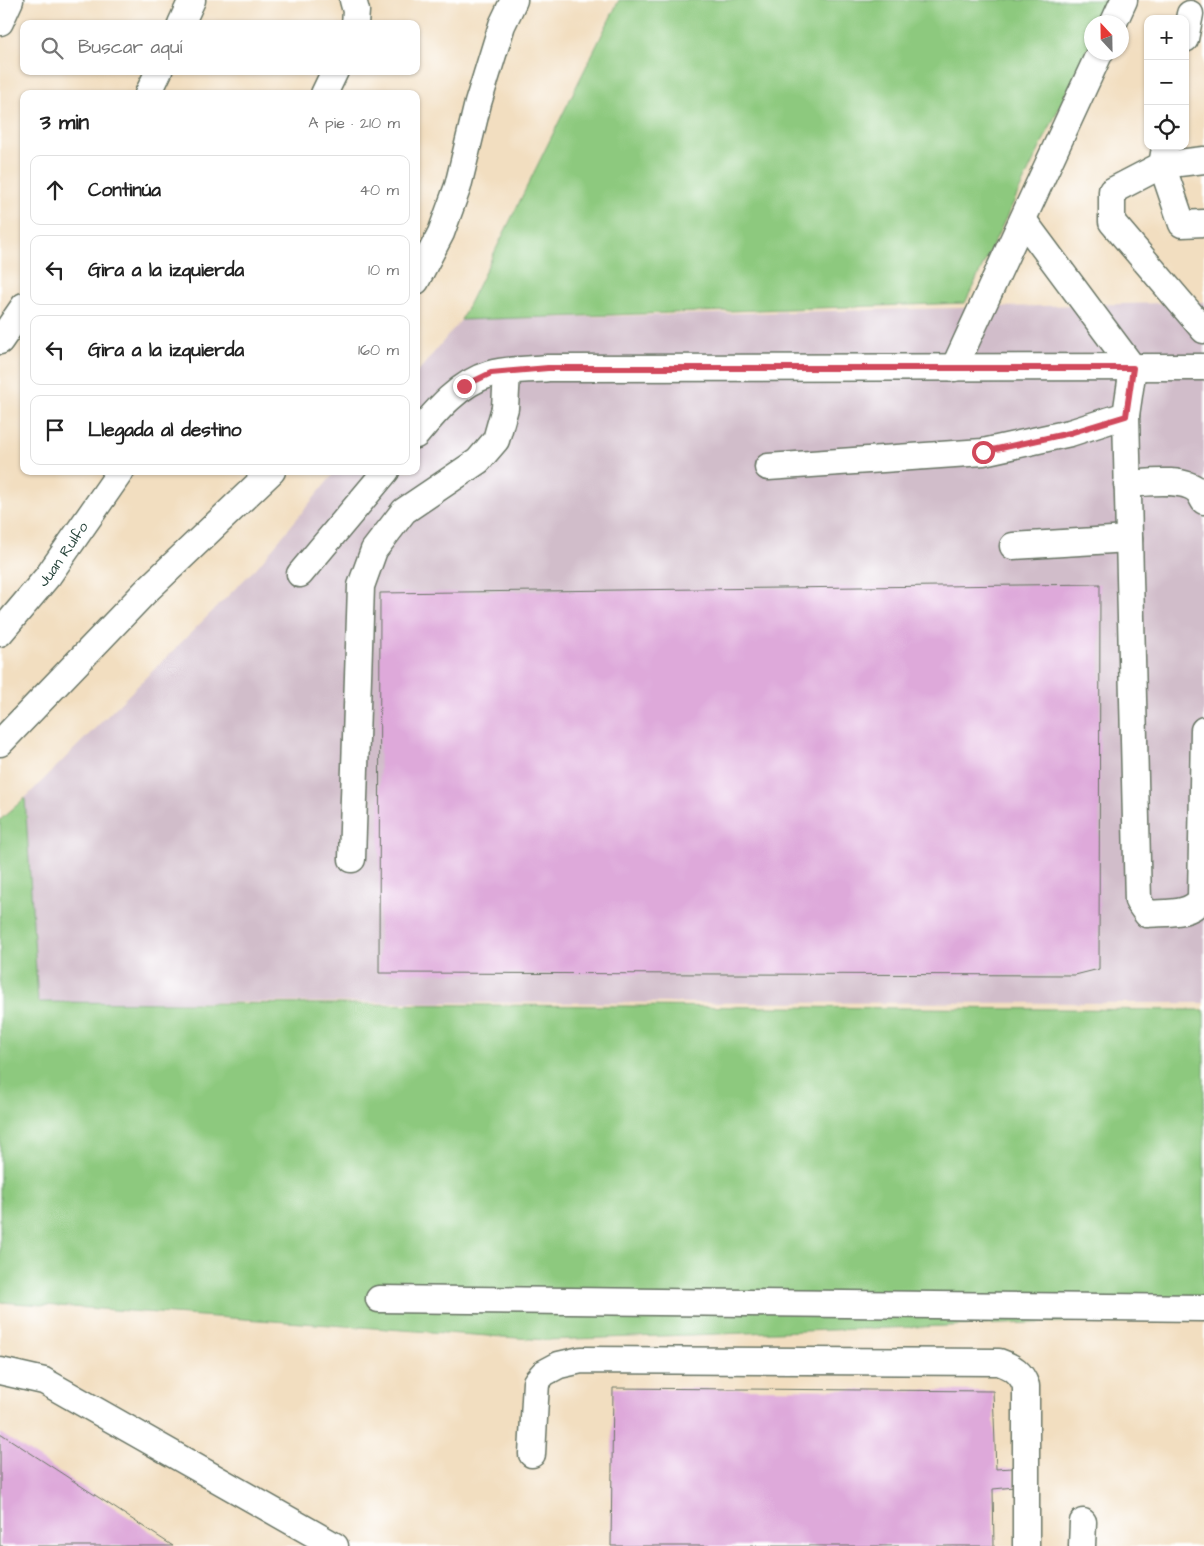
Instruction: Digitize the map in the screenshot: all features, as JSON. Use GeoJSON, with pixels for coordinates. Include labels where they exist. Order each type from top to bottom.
{"type":"FeatureCollection","features":[{"type":"Feature","properties":{"kind":"street"},"geometry":{"type":"LineString","coordinates":[[0,22],[10,0]]}},
{"type":"Feature","properties":{"kind":"street"},"geometry":{"type":"LineString","coordinates":[[183,20],[192,0]]}},
{"type":"Feature","properties":{"kind":"street"},"geometry":{"type":"LineString","coordinates":[[353,0],[356,11],[355,20]]}},
{"type":"Feature","properties":{"kind":"street"},"geometry":{"type":"LineString","coordinates":[[420,273],[441,233],[458,186],[478,103],[502,25],[514,0]]}},
{"type":"Feature","properties":{"kind":"street"},"geometry":{"type":"LineString","coordinates":[[1117,15],[1124,0]]}},
{"type":"Feature","properties":{"kind":"street"},"geometry":{"type":"LineString","coordinates":[[954,368],[1096,60]]}},
{"type":"Feature","properties":{"kind":"street"},"geometry":{"type":"LineString","coordinates":[[150,90],[157,75]]}},
{"type":"Feature","properties":{"kind":"street"},"geometry":{"type":"LineString","coordinates":[[326,90],[332,75]]}},
{"type":"Feature","properties":{"kind":"street"},"geometry":{"type":"LineString","coordinates":[[1164,156],[1182,224],[1204,223]]}},
{"type":"Feature","properties":{"kind":"street"},"geometry":{"type":"LineString","coordinates":[[1204,160],[1164,156],[1112,191],[1112,222],[1204,330]]}},
{"type":"Feature","properties":{"kind":"street"},"geometry":{"type":"LineString","coordinates":[[1022,220],[1133,368],[1126,416],[1127,484],[1138,900],[1147,914],[1188,910],[1196,906],[1200,899],[1204,730]]}},
{"type":"Feature","properties":{"kind":"street"},"geometry":{"type":"LineString","coordinates":[[0,341],[20,312]]}},
{"type":"Feature","properties":{"kind":"street"},"geometry":{"type":"LineString","coordinates":[[420,431],[464,386],[491,373],[548,368],[1204,367]]}},
{"type":"Feature","properties":{"kind":"street"},"geometry":{"type":"LineString","coordinates":[[352,859],[361,586],[374,550],[404,511],[478,460],[496,440],[505,408],[507,372]]}},
{"type":"Feature","properties":{"kind":"street"},"geometry":{"type":"LineString","coordinates":[[768,467],[983,452],[1070,433],[1126,416]]}},
{"type":"Feature","properties":{"kind":"street","name":"Juan Rulfo"},"geometry":{"type":"LineString","coordinates":[[0,633],[48,576],[119,475]]}},
{"type":"Feature","properties":{"kind":"street"},"geometry":{"type":"LineString","coordinates":[[0,743],[148,589],[268,475]]}},
{"type":"Feature","properties":{"kind":"street"},"geometry":{"type":"LineString","coordinates":[[300,574],[383,475]]}},
{"type":"Feature","properties":{"kind":"street"},"geometry":{"type":"LineString","coordinates":[[1127,484],[1160,482],[1182,484],[1197,490],[1204,501]]}},
{"type":"Feature","properties":{"kind":"street"},"geometry":{"type":"LineString","coordinates":[[1014,546],[1129,539]]}},
{"type":"Feature","properties":{"kind":"street"},"geometry":{"type":"LineString","coordinates":[[379,1299],[1204,1308]]}},
{"type":"Feature","properties":{"kind":"street"},"geometry":{"type":"LineString","coordinates":[[532,1454],[536,1382],[544,1373],[559,1365],[581,1360],[999,1362],[1012,1366],[1022,1375],[1026,1386],[1026,1546]]}},
{"type":"Feature","properties":{"kind":"street"},"geometry":{"type":"LineString","coordinates":[[0,1371],[44,1381],[335,1546]]}},
{"type":"Feature","properties":{"kind":"shaded area"},"geometry":{"type":"Polygon","coordinates":[[[1204,302],[1204,1003],[38,1002],[25,798],[258,566],[333,475],[420,475],[420,369],[461,320],[1204,302]]]}},
{"type":"Feature","properties":{"kind":"green space"},"geometry":{"type":"Polygon","coordinates":[[[619,0],[1112,0],[1104,15],[1084,15],[1084,56],[965,303],[461,320],[619,0]]]}},
{"type":"Feature","properties":{"kind":"green space"},"geometry":{"type":"Polygon","coordinates":[[[25,798],[38,1002],[1204,1010],[1204,1317],[546,1340],[0,1302],[0,820],[25,798]]]}},
{"type":"Feature","properties":{"kind":"building"},"geometry":{"type":"Polygon","coordinates":[[[1100,584],[1099,969],[1075,975],[379,973],[380,593],[1100,584]]]}},
{"type":"Feature","properties":{"kind":"building"},"geometry":{"type":"Polygon","coordinates":[[[613,1388],[993,1391],[996,1469],[1013,1468],[1015,1487],[993,1489],[994,1546],[611,1546],[613,1388]]]}},
{"type":"Feature","properties":{"kind":"building"},"geometry":{"type":"Polygon","coordinates":[[[0,1433],[173,1546],[0,1546],[0,1433]]]}},
{"type":"Feature","properties":{"kind":"route"},"geometry":{"type":"LineString","coordinates":[[464,386],[491,373],[548,368],[1133,368],[1126,416],[1070,433],[983,452]]}}]}
